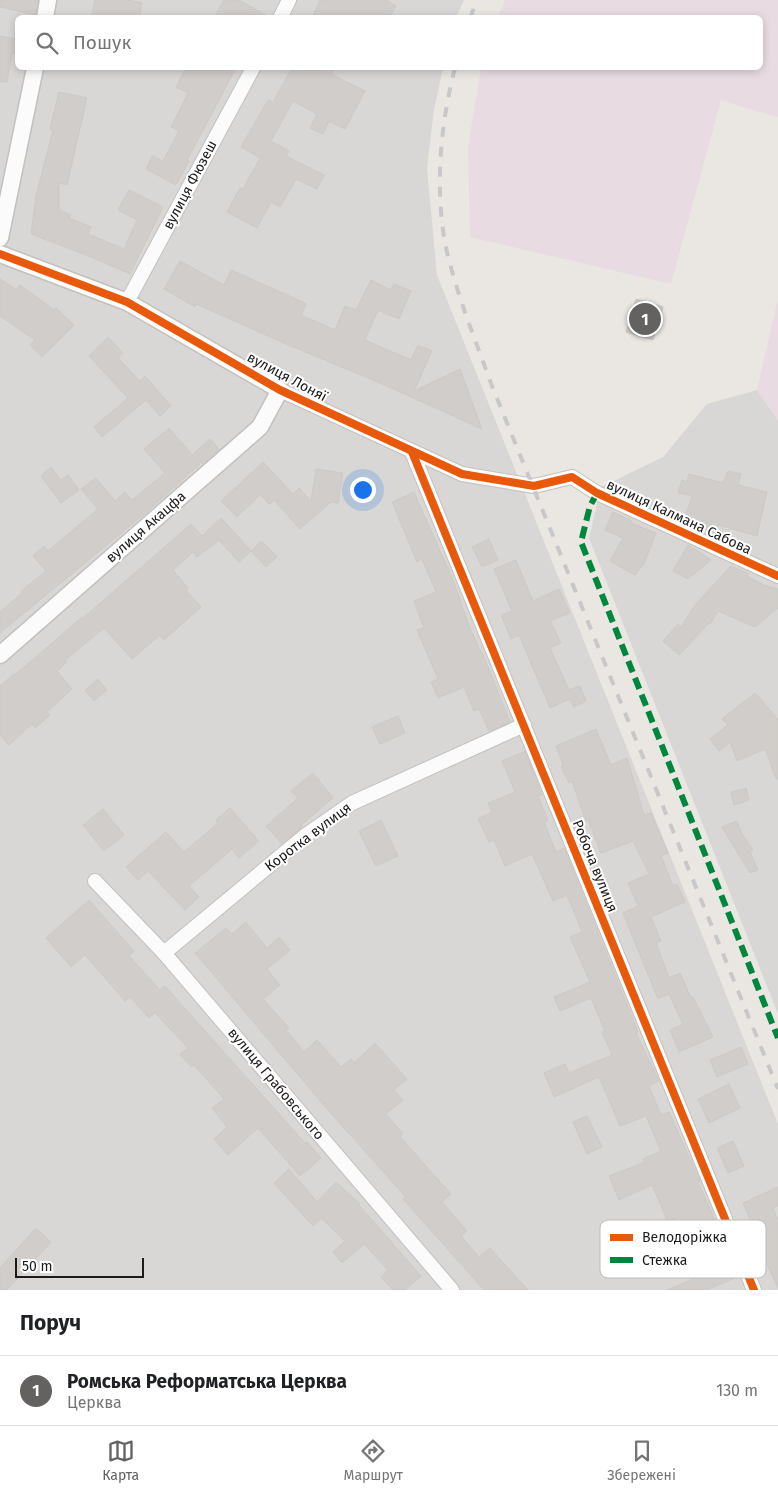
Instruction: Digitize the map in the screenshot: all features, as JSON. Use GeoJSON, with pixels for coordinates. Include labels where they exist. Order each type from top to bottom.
{"type":"FeatureCollection","features":[{"type":"Feature","properties":{"kind":"street"},"geometry":{"type":"LineString","coordinates":[[46,15],[48,0]]}},
{"type":"Feature","properties":{"kind":"street"},"geometry":{"type":"LineString","coordinates":[[282,15],[289,0]]}},
{"type":"Feature","properties":{"kind":"street"},"geometry":{"type":"LineString","coordinates":[[0,238],[35,70]]}},
{"type":"Feature","properties":{"kind":"street","name":"вулиця Фюзеш"},"geometry":{"type":"LineString","coordinates":[[127,302],[252,70]]}},
{"type":"Feature","properties":{"kind":"street","name":"вулиця Лоняї"},"geometry":{"type":"LineString","coordinates":[[0,254],[127,302],[280,390],[462,474],[534,486],[572,477]]}},
{"type":"Feature","properties":{"kind":"street","name":"вулиця Акацфа"},"geometry":{"type":"LineString","coordinates":[[0,655],[260,427],[280,390]]}},
{"type":"Feature","properties":{"kind":"street","name":"Робоча вулиця"},"geometry":{"type":"LineString","coordinates":[[412,452],[726,1220]]}},
{"type":"Feature","properties":{"kind":"street","name":"вулиця Калмана Сабова"},"geometry":{"type":"LineString","coordinates":[[572,477],[596,493],[778,576]]}},
{"type":"Feature","properties":{"kind":"street","name":"Коротка вулиця"},"geometry":{"type":"LineString","coordinates":[[164,953],[306,835],[352,803],[524,725]]}},
{"type":"Feature","properties":{"kind":"street","name":"вулиця Грабовського"},"geometry":{"type":"LineString","coordinates":[[95,881],[164,953],[452,1290]]}},
{"type":"Feature","properties":{"kind":"street","name":"Робоча вулиця"},"geometry":{"type":"LineString","coordinates":[[749,1278],[754,1290]]}},
{"type":"Feature","properties":{"kind":"shaded area"},"geometry":{"type":"Polygon","coordinates":[[[0,0],[464,0],[457,15],[15,15],[15,70],[443,70],[434,110],[427,168],[437,275],[778,1124],[778,1290],[0,1290],[0,0]]]}},
{"type":"Feature","properties":{"kind":"shaded area"},"geometry":{"type":"Polygon","coordinates":[[[505,0],[778,0],[778,117],[721,100],[671,284],[470,237],[468,147],[481,70],[763,70],[763,15],[499,15],[505,0]]]}},
{"type":"Feature","properties":{"kind":"shaded area"},"geometry":{"type":"Polygon","coordinates":[[[778,299],[778,420],[757,390],[778,299]]]}},
{"type":"Feature","properties":{"kind":"shaded area"},"geometry":{"type":"Polygon","coordinates":[[[757,390],[778,420],[778,1014],[589,538],[601,487],[663,457],[707,404],[757,390]]]}},
{"type":"Feature","properties":{"kind":"building"},"geometry":{"type":"Polygon","coordinates":[[[0,0],[38,0],[35,15],[0,7],[0,0]]]}},
{"type":"Feature","properties":{"kind":"building"},"geometry":{"type":"Polygon","coordinates":[[[95,0],[129,0],[142,3],[140,15],[92,15],[95,0]]]}},
{"type":"Feature","properties":{"kind":"building"},"geometry":{"type":"Polygon","coordinates":[[[224,0],[239,0],[266,15],[216,15],[224,0]]]}},
{"type":"Feature","properties":{"kind":"building"},"geometry":{"type":"Polygon","coordinates":[[[320,0],[386,0],[396,6],[391,15],[313,15],[320,0]]]}},
{"type":"Feature","properties":{"kind":"building"},"geometry":{"type":"Polygon","coordinates":[[[0,36],[15,38],[15,54],[12,53],[7,82],[0,82],[0,36]]]}},
{"type":"Feature","properties":{"kind":"building"},"geometry":{"type":"Polygon","coordinates":[[[185,70],[235,70],[187,160],[189,161],[176,185],[146,169],[152,156],[163,161],[179,131],[171,127],[188,93],[176,87],[185,70]]]}},
{"type":"Feature","properties":{"kind":"building"},"geometry":{"type":"Polygon","coordinates":[[[291,70],[333,70],[331,74],[365,91],[345,129],[329,121],[323,134],[310,128],[317,114],[293,101],[271,141],[289,151],[286,156],[324,175],[317,189],[296,179],[280,207],[271,202],[257,228],[227,212],[240,188],[243,189],[260,158],[241,147],[268,100],[273,102],[291,70]]]}},
{"type":"Feature","properties":{"kind":"building"},"geometry":{"type":"Polygon","coordinates":[[[59,92],[87,98],[67,185],[59,183],[59,210],[71,215],[69,218],[91,227],[88,234],[124,249],[137,220],[118,210],[129,190],[163,207],[130,274],[31,234],[36,196],[53,130],[50,129],[59,92]]]}},
{"type":"Feature","properties":{"kind":"building"},"geometry":{"type":"Polygon","coordinates":[[[180,261],[224,285],[231,270],[294,298],[306,304],[301,315],[335,330],[345,306],[356,310],[371,280],[391,290],[394,284],[411,291],[399,319],[378,310],[365,340],[411,360],[418,345],[432,351],[414,391],[460,369],[482,429],[196,304],[195,307],[164,289],[180,261]]]}},
{"type":"Feature","properties":{"kind":"building"},"geometry":{"type":"Polygon","coordinates":[[[0,279],[17,290],[20,285],[54,310],[56,308],[74,325],[42,357],[30,345],[35,340],[0,316],[0,279]]]}},
{"type":"Feature","properties":{"kind":"building"},"geometry":{"type":"Polygon","coordinates":[[[636,299],[663,307],[653,340],[626,332],[636,299]]]}},
{"type":"Feature","properties":{"kind":"building"},"geometry":{"type":"Polygon","coordinates":[[[108,337],[123,353],[118,358],[140,381],[145,376],[171,406],[160,416],[146,400],[102,437],[94,427],[128,398],[89,356],[108,337]]]}},
{"type":"Feature","properties":{"kind":"building"},"geometry":{"type":"Polygon","coordinates":[[[169,428],[200,464],[143,515],[0,633],[0,612],[22,593],[21,591],[46,571],[33,556],[44,546],[48,551],[98,509],[81,489],[96,478],[115,501],[125,492],[132,500],[165,473],[144,449],[169,428]]]}},
{"type":"Feature","properties":{"kind":"building"},"geometry":{"type":"Polygon","coordinates":[[[210,439],[219,449],[202,464],[193,454],[210,439]]]}},
{"type":"Feature","properties":{"kind":"building"},"geometry":{"type":"Polygon","coordinates":[[[263,462],[293,494],[299,488],[311,501],[316,469],[343,473],[338,503],[331,502],[300,529],[274,500],[269,504],[260,495],[237,517],[221,501],[263,462]]]}},
{"type":"Feature","properties":{"kind":"building"},"geometry":{"type":"Polygon","coordinates":[[[51,467],[61,480],[68,475],[79,490],[61,503],[41,476],[51,467]]]}},
{"type":"Feature","properties":{"kind":"building"},"geometry":{"type":"Polygon","coordinates":[[[728,471],[741,474],[738,485],[767,492],[757,536],[718,525],[716,533],[683,523],[692,496],[678,493],[682,480],[687,482],[689,474],[723,483],[728,471]]]}},
{"type":"Feature","properties":{"kind":"building"},"geometry":{"type":"Polygon","coordinates":[[[414,492],[453,580],[468,623],[482,652],[510,722],[489,731],[479,709],[474,711],[464,687],[438,698],[431,682],[438,679],[417,630],[424,628],[414,601],[436,592],[422,559],[417,562],[392,502],[414,492]]]}},
{"type":"Feature","properties":{"kind":"building"},"geometry":{"type":"Polygon","coordinates":[[[613,512],[632,521],[631,523],[656,533],[644,564],[635,575],[610,561],[623,538],[605,530],[613,512]]]}},
{"type":"Feature","properties":{"kind":"building"},"geometry":{"type":"Polygon","coordinates":[[[221,518],[251,551],[239,562],[219,540],[197,557],[193,552],[173,570],[188,588],[186,590],[201,607],[164,640],[160,635],[132,659],[104,628],[65,660],[67,662],[57,671],[72,689],[47,712],[50,715],[35,728],[32,724],[9,745],[0,735],[0,686],[82,619],[191,524],[202,536],[221,518]]]}},
{"type":"Feature","properties":{"kind":"building"},"geometry":{"type":"Polygon","coordinates":[[[489,539],[498,560],[482,567],[472,547],[489,539]]]}},
{"type":"Feature","properties":{"kind":"building"},"geometry":{"type":"Polygon","coordinates":[[[262,541],[277,557],[266,567],[251,551],[262,541]]]}},
{"type":"Feature","properties":{"kind":"building"},"geometry":{"type":"Polygon","coordinates":[[[688,545],[711,560],[688,579],[673,571],[688,545]]]}},
{"type":"Feature","properties":{"kind":"building"},"geometry":{"type":"Polygon","coordinates":[[[516,560],[533,601],[559,589],[570,613],[550,621],[561,643],[550,648],[569,690],[580,686],[586,701],[574,707],[570,699],[550,708],[519,635],[511,639],[501,615],[512,611],[494,569],[516,560]]]}},
{"type":"Feature","properties":{"kind":"building"},"geometry":{"type":"Polygon","coordinates":[[[731,566],[748,574],[747,576],[764,585],[778,589],[778,608],[755,627],[718,611],[710,624],[679,655],[663,641],[678,624],[681,627],[695,605],[731,566]]]}},
{"type":"Feature","properties":{"kind":"building"},"geometry":{"type":"Polygon","coordinates":[[[98,679],[107,690],[94,701],[85,690],[98,679]]]}},
{"type":"Feature","properties":{"kind":"building"},"geometry":{"type":"Polygon","coordinates":[[[755,693],[778,719],[778,779],[776,779],[765,749],[737,761],[730,742],[719,751],[710,739],[728,725],[722,719],[755,693]]]}},
{"type":"Feature","properties":{"kind":"building"},"geometry":{"type":"Polygon","coordinates":[[[398,716],[405,733],[380,744],[372,727],[398,716]]]}},
{"type":"Feature","properties":{"kind":"building"},"geometry":{"type":"Polygon","coordinates":[[[596,729],[611,765],[627,758],[644,815],[651,813],[668,853],[661,856],[673,886],[677,884],[685,902],[651,917],[661,941],[656,943],[669,978],[680,973],[691,998],[693,997],[713,1037],[679,1052],[670,1030],[683,1024],[669,994],[658,999],[623,913],[638,906],[628,883],[649,874],[633,841],[601,853],[588,820],[586,821],[572,781],[569,783],[561,766],[563,765],[556,746],[596,729]]]}},
{"type":"Feature","properties":{"kind":"building"},"geometry":{"type":"Polygon","coordinates":[[[525,751],[542,795],[538,796],[548,820],[544,822],[556,852],[564,848],[638,1032],[636,1033],[659,1081],[649,1086],[661,1115],[669,1112],[715,1220],[681,1220],[680,1217],[667,1220],[652,1185],[619,1200],[609,1176],[645,1162],[643,1159],[661,1151],[646,1116],[620,1126],[599,1077],[554,1097],[544,1073],[565,1064],[569,1073],[612,1055],[602,1032],[605,1031],[591,998],[560,1011],[554,997],[590,982],[570,937],[582,932],[567,895],[553,901],[532,854],[505,866],[494,840],[489,842],[478,819],[492,812],[488,803],[515,792],[502,761],[525,751]]]}},
{"type":"Feature","properties":{"kind":"building"},"geometry":{"type":"Polygon","coordinates":[[[313,773],[333,798],[282,844],[266,826],[298,798],[291,791],[313,773]]]}},
{"type":"Feature","properties":{"kind":"building"},"geometry":{"type":"Polygon","coordinates":[[[746,788],[749,800],[734,805],[731,792],[746,788]]]}},
{"type":"Feature","properties":{"kind":"building"},"geometry":{"type":"Polygon","coordinates":[[[230,808],[259,841],[239,858],[232,849],[189,886],[199,897],[185,910],[148,871],[138,880],[126,867],[166,832],[184,852],[218,823],[216,820],[230,808]]]}},
{"type":"Feature","properties":{"kind":"building"},"geometry":{"type":"Polygon","coordinates":[[[103,809],[124,835],[104,851],[83,825],[103,809]]]}},
{"type":"Feature","properties":{"kind":"building"},"geometry":{"type":"Polygon","coordinates":[[[381,820],[398,856],[376,866],[359,831],[381,820]]]}},
{"type":"Feature","properties":{"kind":"building"},"geometry":{"type":"Polygon","coordinates":[[[737,821],[742,834],[753,850],[750,852],[758,870],[750,873],[722,827],[737,821]]]}},
{"type":"Feature","properties":{"kind":"building"},"geometry":{"type":"Polygon","coordinates":[[[89,900],[134,951],[129,956],[160,990],[165,986],[305,1143],[307,1142],[321,1158],[300,1176],[258,1128],[228,1155],[214,1139],[227,1127],[212,1108],[224,1099],[194,1065],[191,1067],[180,1054],[188,1048],[155,1013],[149,1018],[130,997],[125,1001],[85,955],[71,967],[46,938],[89,900]]]}},
{"type":"Feature","properties":{"kind":"building"},"geometry":{"type":"Polygon","coordinates":[[[246,922],[267,948],[279,937],[290,950],[267,969],[280,985],[263,999],[289,1028],[286,1030],[304,1052],[317,1040],[341,1067],[351,1059],[354,1063],[375,1043],[407,1079],[394,1090],[403,1100],[386,1114],[403,1134],[400,1137],[451,1194],[442,1202],[467,1231],[461,1236],[479,1257],[490,1248],[528,1290],[484,1290],[403,1199],[406,1197],[327,1109],[195,953],[226,928],[232,934],[246,922]]]}},
{"type":"Feature","properties":{"kind":"building"},"geometry":{"type":"Polygon","coordinates":[[[741,1047],[748,1064],[717,1077],[710,1060],[741,1047]]]}},
{"type":"Feature","properties":{"kind":"building"},"geometry":{"type":"Polygon","coordinates":[[[729,1084],[740,1108],[709,1123],[698,1099],[729,1084]]]}},
{"type":"Feature","properties":{"kind":"building"},"geometry":{"type":"Polygon","coordinates":[[[587,1116],[602,1147],[587,1154],[573,1122],[587,1116]]]}},
{"type":"Feature","properties":{"kind":"building"},"geometry":{"type":"Polygon","coordinates":[[[733,1141],[744,1166],[728,1173],[717,1148],[733,1141]]]}},
{"type":"Feature","properties":{"kind":"building"},"geometry":{"type":"Polygon","coordinates":[[[289,1169],[317,1202],[336,1182],[360,1204],[421,1276],[405,1290],[393,1290],[381,1277],[388,1270],[364,1244],[342,1263],[333,1252],[345,1241],[321,1218],[313,1226],[274,1183],[289,1169]]]}},
{"type":"Feature","properties":{"kind":"building"},"geometry":{"type":"Polygon","coordinates":[[[778,1187],[778,1206],[773,1208],[778,1220],[778,1288],[766,1262],[766,1220],[750,1220],[743,1203],[778,1187]]]}},
{"type":"Feature","properties":{"kind":"building"},"geometry":{"type":"Polygon","coordinates":[[[36,1228],[51,1242],[7,1290],[0,1290],[0,1268],[36,1228]]]}},
{"type":"Feature","properties":{"kind":"building"},"geometry":{"type":"Polygon","coordinates":[[[695,1278],[736,1278],[706,1290],[667,1290],[695,1278]]]}},
{"type":"Feature","properties":{"kind":"railway"},"geometry":{"type":"LineString","coordinates":[[471,15],[477,0]]}},
{"type":"Feature","properties":{"kind":"railway"},"geometry":{"type":"LineString","coordinates":[[455,70],[442,136],[440,183],[443,230],[456,286],[492,386],[778,1089]]}},
{"type":"Feature","properties":{"kind":"marked path"},"geometry":{"type":"LineString","coordinates":[[597,493],[590,506],[581,542],[778,1038]]}},
{"type":"Feature","properties":{"kind":"cycle path"},"geometry":{"type":"LineString","coordinates":[[0,254],[127,302],[280,390],[462,474],[534,486],[572,477],[597,493],[778,576]]}},
{"type":"Feature","properties":{"kind":"cycle path"},"geometry":{"type":"LineString","coordinates":[[412,452],[725,1220]]}},
{"type":"Feature","properties":{"kind":"cycle path"},"geometry":{"type":"LineString","coordinates":[[749,1278],[754,1290]]}},
{"type":"Feature","properties":{"kind":"place","name":"Ромська Реформатська Церква"},"geometry":{"type":"Point","coordinates":[645,319]}}]}
